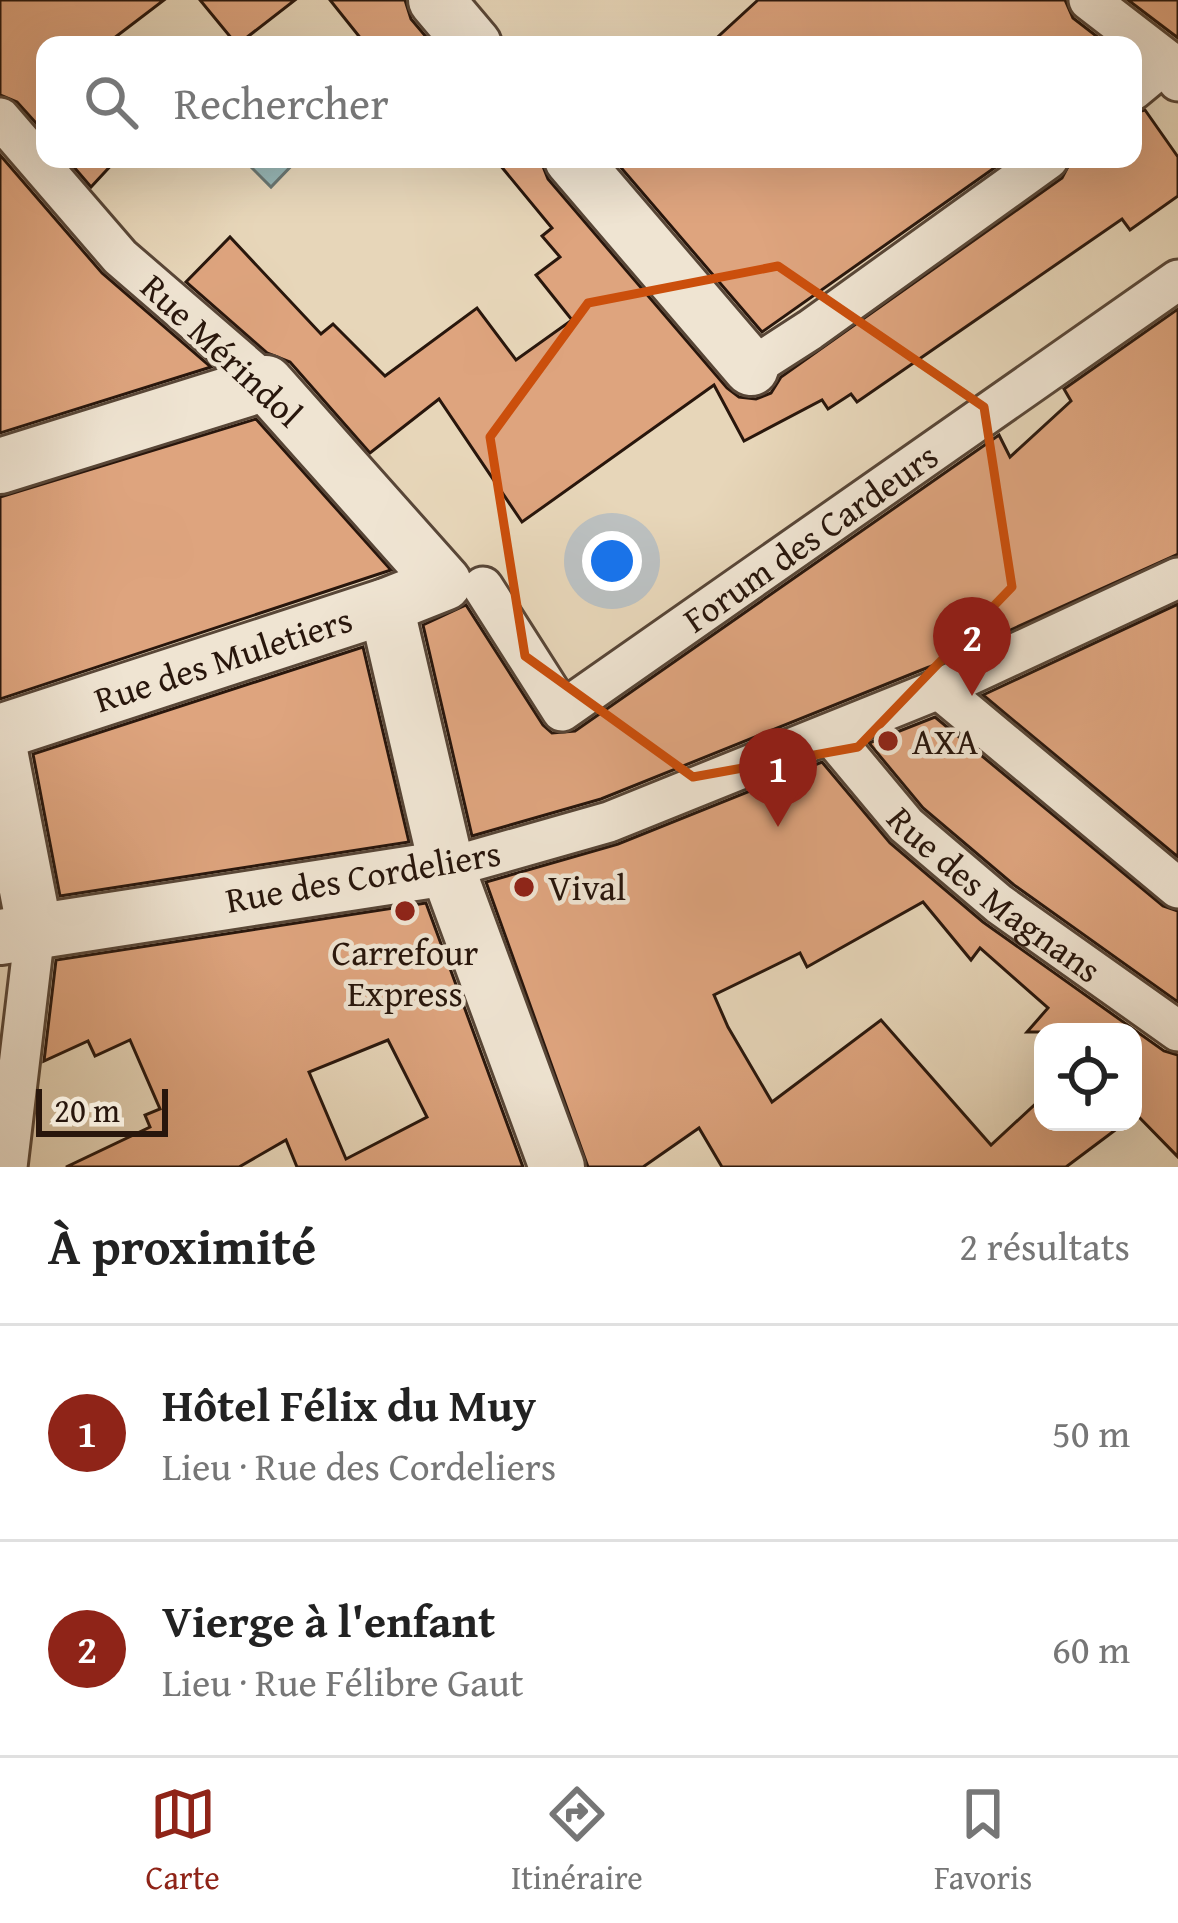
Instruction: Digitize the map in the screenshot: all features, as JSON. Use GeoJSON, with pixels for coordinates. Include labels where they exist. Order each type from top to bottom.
{"type":"FeatureCollection","features":[{"type":"Feature","properties":{"kind":"street"},"geometry":{"type":"LineString","coordinates":[[436,0],[466,36]]}},
{"type":"Feature","properties":{"kind":"street"},"geometry":{"type":"LineString","coordinates":[[1089,0],[1132,36]]}},
{"type":"Feature","properties":{"kind":"street"},"geometry":{"type":"LineString","coordinates":[[1142,45],[1173,71],[1142,86]]}},
{"type":"Feature","properties":{"kind":"street","name":"Rue Mérindol"},"geometry":{"type":"LineString","coordinates":[[0,118],[36,160]]}},
{"type":"Feature","properties":{"kind":"street","name":"Rue Mérindol"},"geometry":{"type":"LineString","coordinates":[[43,168],[120,257],[266,383],[464,585]]}},
{"type":"Feature","properties":{"kind":"street"},"geometry":{"type":"LineString","coordinates":[[580,168],[752,368],[1036,168]]}},
{"type":"Feature","properties":{"kind":"street","name":"Forum des Cardeurs"},"geometry":{"type":"LineString","coordinates":[[464,585],[562,711],[1178,280]]}},
{"type":"Feature","properties":{"kind":"street"},"geometry":{"type":"LineString","coordinates":[[0,466],[266,383]]}},
{"type":"Feature","properties":{"kind":"street","name":"Rue des Cordeliers"},"geometry":{"type":"LineString","coordinates":[[17,934],[447,868],[609,822],[939,689],[1178,578]]}},
{"type":"Feature","properties":{"kind":"street","name":"Rue des Muletiers"},"geometry":{"type":"LineString","coordinates":[[0,732],[464,585]]}},
{"type":"Feature","properties":{"kind":"street"},"geometry":{"type":"LineString","coordinates":[[386,606],[447,868],[557,1167]]}},
{"type":"Feature","properties":{"kind":"street"},"geometry":{"type":"LineString","coordinates":[[939,689],[1178,888]]}},
{"type":"Feature","properties":{"kind":"street","name":"Rue des Magnans"},"geometry":{"type":"LineString","coordinates":[[830,734],[906,825],[999,904],[1178,1031]]}},
{"type":"Feature","properties":{"kind":"street"},"geometry":{"type":"LineString","coordinates":[[0,751],[17,934],[7,1167]]}},
{"type":"Feature","properties":{"kind":"highlighted area"},"geometry":{"type":"Polygon","coordinates":[[[778,266],[984,407],[1012,587],[858,747],[693,777],[525,656],[490,437],[588,303],[778,266]]]}},
{"type":"Feature","properties":{"kind":"water"},"geometry":{"type":"Polygon","coordinates":[[[252,168],[289,168],[271,187],[252,168]]]}},
{"type":"Feature","properties":{"kind":"building"},"geometry":{"type":"Polygon","coordinates":[[[0,0],[164,0],[117,36],[36,36],[36,123],[17,102],[0,95],[0,0]]]}},
{"type":"Feature","properties":{"kind":"building"},"geometry":{"type":"Polygon","coordinates":[[[200,0],[295,0],[249,36],[230,36],[200,0]]]}},
{"type":"Feature","properties":{"kind":"building"},"geometry":{"type":"Polygon","coordinates":[[[330,0],[405,0],[411,19],[425,36],[359,36],[330,0]]]}},
{"type":"Feature","properties":{"kind":"building"},"geometry":{"type":"Polygon","coordinates":[[[758,0],[1065,0],[1073,18],[1096,36],[719,36],[758,0]]]}},
{"type":"Feature","properties":{"kind":"building"},"geometry":{"type":"Polygon","coordinates":[[[1128,0],[1178,0],[1178,38],[1128,0]]]}},
{"type":"Feature","properties":{"kind":"building"},"geometry":{"type":"Polygon","coordinates":[[[1142,111],[1178,157],[1178,196],[1130,230],[1122,219],[857,402],[851,394],[828,409],[822,400],[744,441],[714,385],[522,522],[439,399],[370,453],[290,362],[267,353],[186,282],[230,237],[321,334],[333,324],[385,376],[477,308],[516,360],[572,320],[536,275],[560,257],[542,236],[552,228],[502,168],[544,168],[548,179],[727,388],[739,397],[756,399],[771,393],[781,377],[1062,178],[1067,168],[1142,168],[1142,111]]]}},
{"type":"Feature","properties":{"kind":"building"},"geometry":{"type":"Polygon","coordinates":[[[0,155],[102,273],[211,367],[0,433],[0,155]]]}},
{"type":"Feature","properties":{"kind":"building"},"geometry":{"type":"Polygon","coordinates":[[[75,168],[109,168],[91,187],[75,168]]]}},
{"type":"Feature","properties":{"kind":"building"},"geometry":{"type":"Polygon","coordinates":[[[621,168],[994,168],[762,332],[621,168]]]}},
{"type":"Feature","properties":{"kind":"building"},"geometry":{"type":"Polygon","coordinates":[[[1178,309],[1178,554],[929,667],[601,799],[472,836],[423,625],[466,605],[543,725],[552,733],[575,731],[999,435],[1010,457],[1071,401],[1064,389],[1178,309]]]}},
{"type":"Feature","properties":{"kind":"building"},"geometry":{"type":"Polygon","coordinates":[[[256,419],[391,570],[0,699],[0,497],[256,419]]]}},
{"type":"Feature","properties":{"kind":"building"},"geometry":{"type":"Polygon","coordinates":[[[1178,604],[1178,857],[983,695],[1178,604]]]}},
{"type":"Feature","properties":{"kind":"building"},"geometry":{"type":"Polygon","coordinates":[[[363,647],[409,842],[60,896],[33,754],[363,647]]]}},
{"type":"Feature","properties":{"kind":"building"},"geometry":{"type":"Polygon","coordinates":[[[935,717],[1163,906],[1178,911],[1178,1002],[1014,885],[923,808],[869,743],[935,717]]]}},
{"type":"Feature","properties":{"kind":"building"},"geometry":{"type":"Polygon","coordinates":[[[822,762],[890,843],[983,922],[1125,1023],[1035,1023],[1048,1008],[980,948],[971,960],[923,902],[807,967],[800,953],[714,995],[772,1102],[881,1020],[991,1145],[1034,1105],[1034,1131],[1114,1131],[1066,1167],[722,1167],[699,1128],[643,1167],[588,1167],[486,882],[618,844],[822,762]]]}},
{"type":"Feature","properties":{"kind":"building"},"geometry":{"type":"Polygon","coordinates":[[[426,903],[523,1167],[297,1167],[286,1140],[239,1167],[66,1167],[150,1127],[145,1115],[160,1109],[130,1040],[95,1056],[88,1041],[44,1061],[56,960],[426,903]],[[388,1040],[309,1072],[346,1159],[427,1117],[388,1040]]]}},
{"type":"Feature","properties":{"kind":"building"},"geometry":{"type":"Polygon","coordinates":[[[1142,1035],[1178,1055],[1178,1157],[1142,1120],[1142,1035]]]}},
{"type":"Feature","properties":{"kind":"place","name":"Vierge à l'enfant"},"geometry":{"type":"Point","coordinates":[972,696]}},
{"type":"Feature","properties":{"kind":"place","name":"AXA"},"geometry":{"type":"Point","coordinates":[888,741]}},
{"type":"Feature","properties":{"kind":"place","name":"Hôtel Félix du Muy"},"geometry":{"type":"Point","coordinates":[778,827]}},
{"type":"Feature","properties":{"kind":"place","name":"Vival"},"geometry":{"type":"Point","coordinates":[524,887]}},
{"type":"Feature","properties":{"kind":"place","name":"Carrefour Express"},"geometry":{"type":"Point","coordinates":[405,911]}}]}
